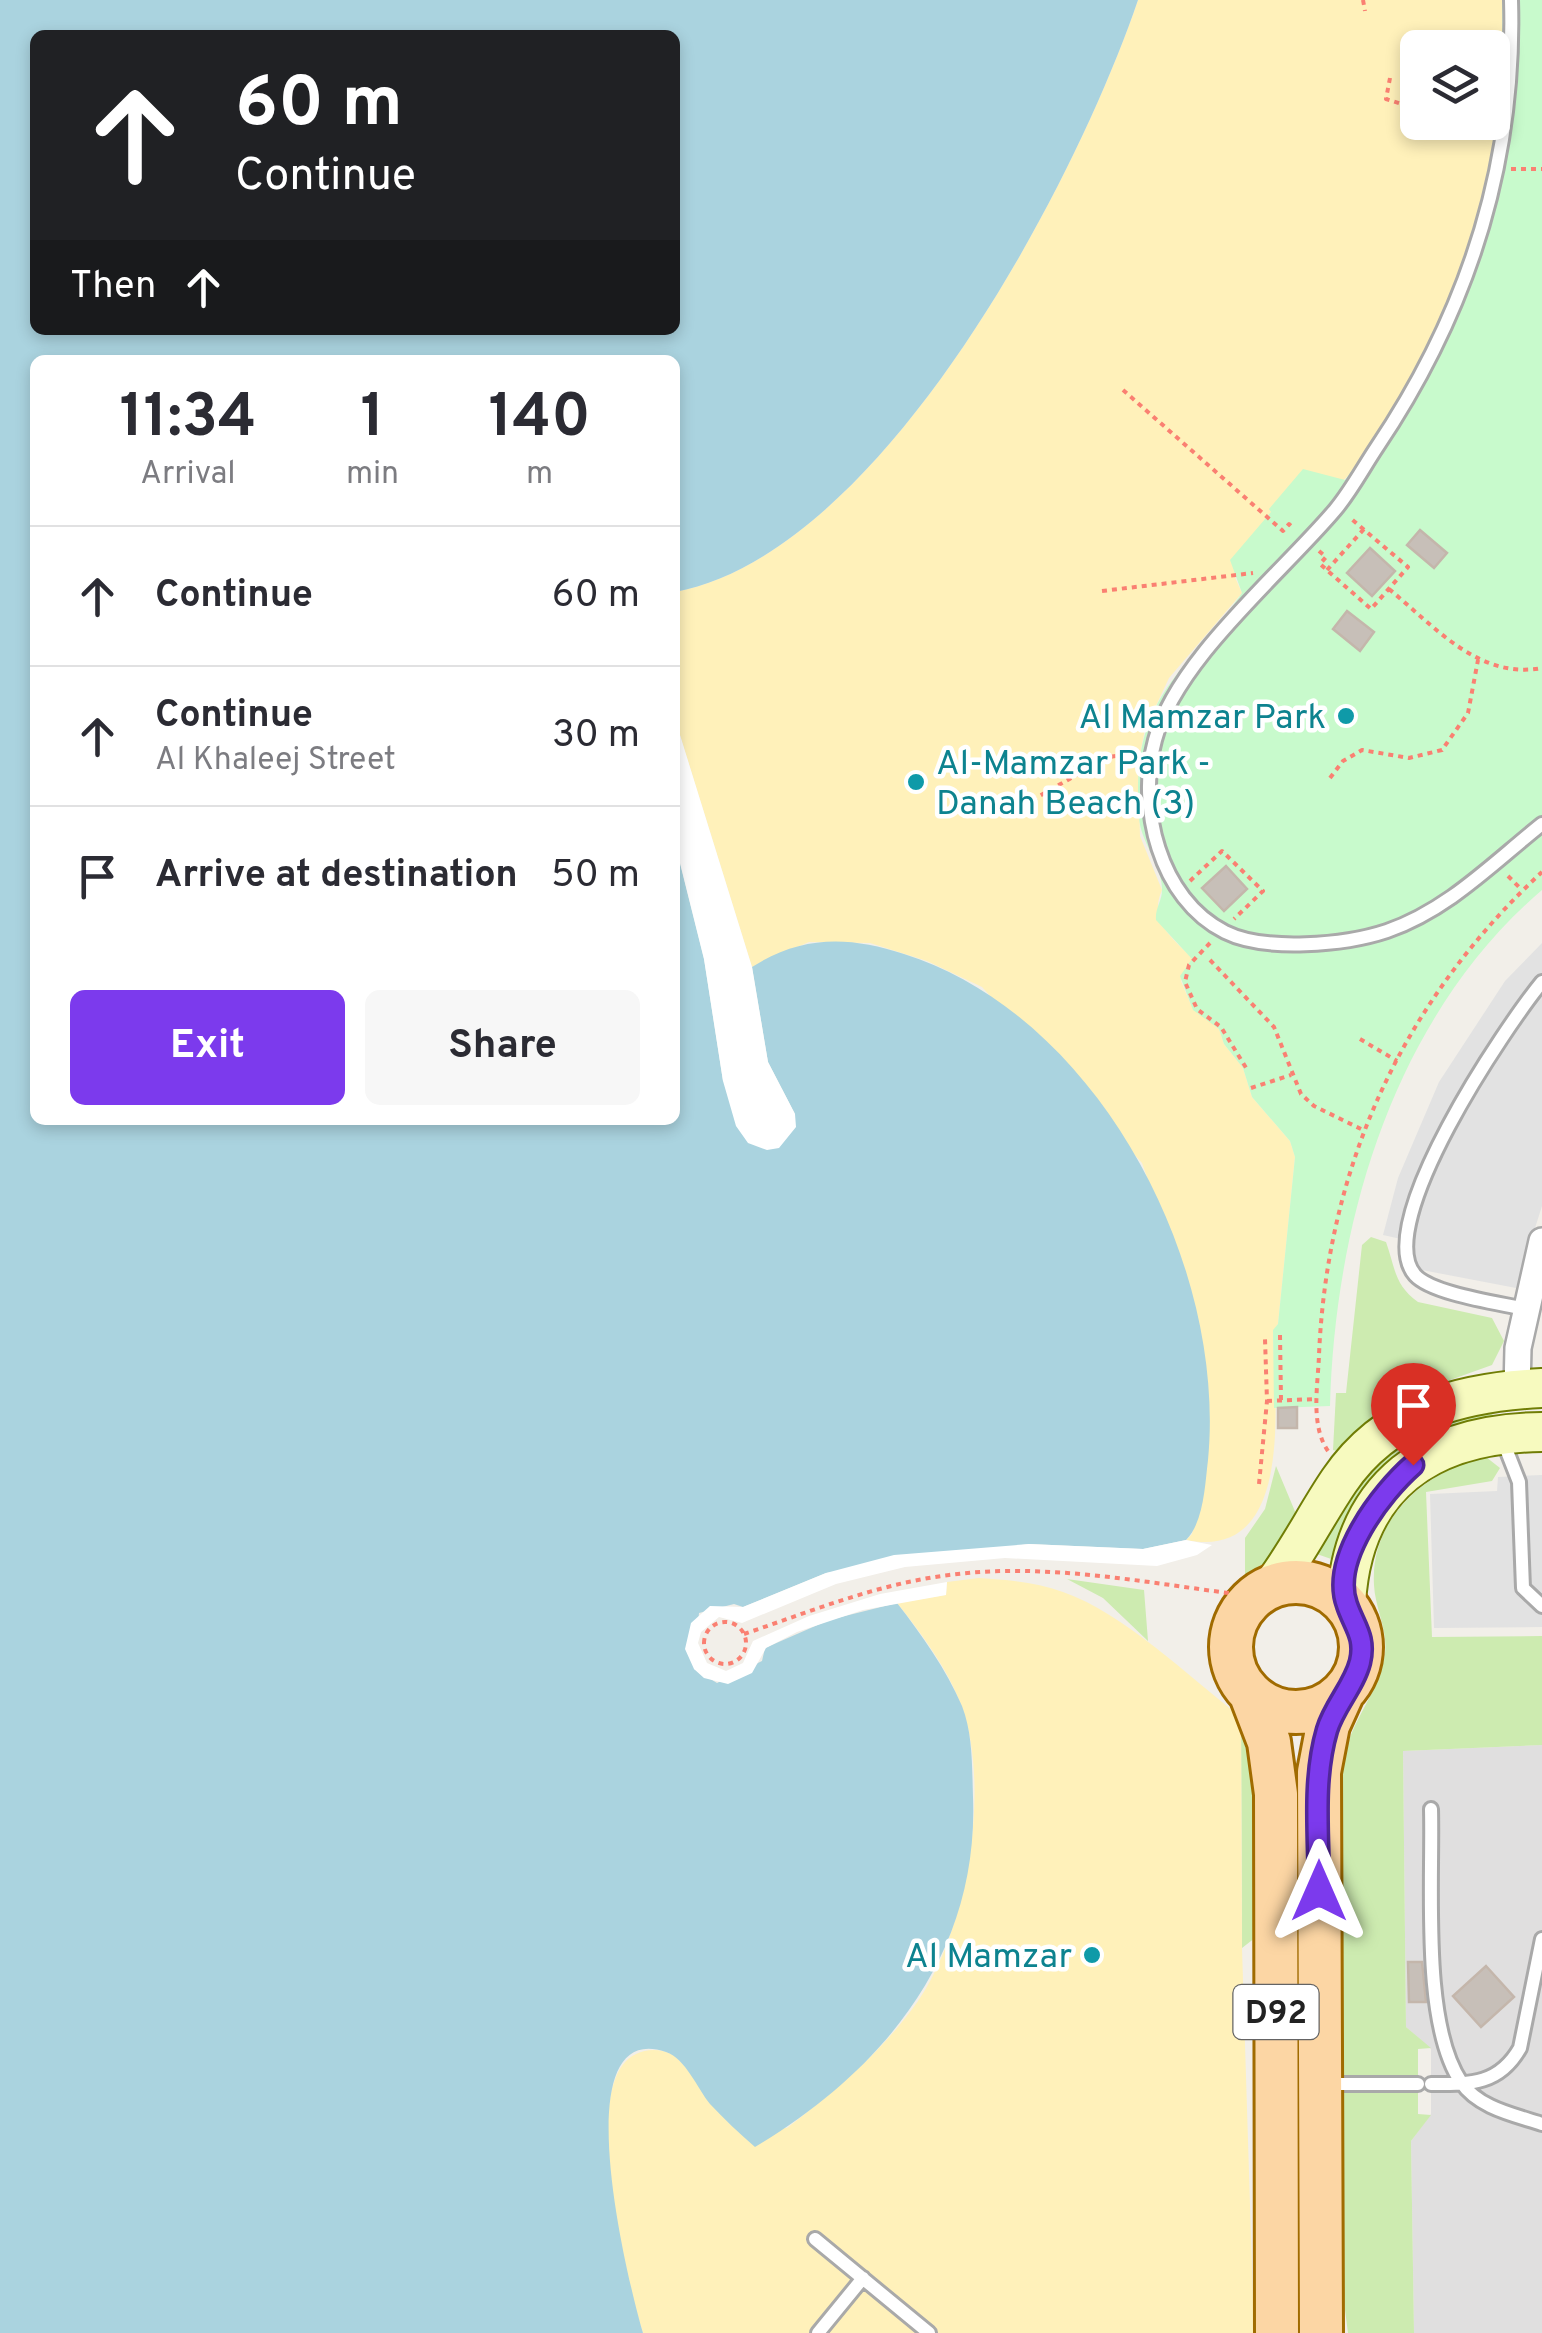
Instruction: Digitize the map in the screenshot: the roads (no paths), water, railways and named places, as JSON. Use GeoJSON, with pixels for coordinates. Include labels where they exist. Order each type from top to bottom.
{"type":"FeatureCollection","features":[{"type":"Feature","properties":{"kind":"main road"},"geometry":{"type":"LineString","coordinates":[[1264,1591],[1305,1582],[1334,1593],[1346,1603],[1361,1632],[1362,1649],[1360,1666],[1342,1694],[1314,1710],[1297,1712],[1280,1710],[1252,1695],[1240,1680],[1231,1645],[1234,1627],[1264,1591],[1342,1476],[1382,1436],[1431,1407],[1485,1391],[1529,1389],[1520,1432],[1436,1451],[1393,1483],[1358,1538],[1346,1603]]}},
{"type":"Feature","properties":{"kind":"main road","name":"D92"},"geometry":{"type":"LineString","coordinates":[[1322,2333],[1319,1772],[1328,1725],[1342,1694]]}},
{"type":"Feature","properties":{"kind":"main road","name":"D92"},"geometry":{"type":"LineString","coordinates":[[1252,1695],[1269,1742],[1276,1794],[1277,2333]]}},
{"type":"Feature","properties":{"kind":"street"},"geometry":{"type":"LineString","coordinates":[[1529,1389],[1542,1241]]}},
{"type":"Feature","properties":{"kind":"lane"},"geometry":{"type":"LineString","coordinates":[[1511,0],[1508,102],[1497,164],[1486,218],[1453,315],[1405,406],[1338,507],[1185,677],[1167,707],[1152,753],[1150,808],[1170,875],[1204,918],[1238,937],[1274,944],[1368,936],[1438,906],[1542,824]]}},
{"type":"Feature","properties":{"kind":"lane"},"geometry":{"type":"LineString","coordinates":[[1533,1312],[1422,1282],[1407,1262],[1406,1249],[1414,1210],[1448,1126],[1493,1047],[1542,982]]}},
{"type":"Feature","properties":{"kind":"lane"},"geometry":{"type":"LineString","coordinates":[[1520,1432],[1521,1575],[1531,1600],[1542,1606]]}},
{"type":"Feature","properties":{"kind":"lane"},"geometry":{"type":"LineString","coordinates":[[1431,1809],[1437,2022],[1462,2084],[1499,2110],[1542,2124]]}},
{"type":"Feature","properties":{"kind":"lane"},"geometry":{"type":"LineString","coordinates":[[1320,2084],[1462,2084],[1498,2076],[1520,2048],[1542,1939]]}},
{"type":"Feature","properties":{"kind":"lane"},"geometry":{"type":"LineString","coordinates":[[815,2239],[929,2333]]}},
{"type":"Feature","properties":{"kind":"lane"},"geometry":{"type":"LineString","coordinates":[[818,2333],[863,2278]]}},
{"type":"Feature","properties":{"kind":"water"},"geometry":{"type":"Polygon","coordinates":[[[0,0],[1138,0],[1109,77],[1018,258],[961,351],[896,436],[826,509],[752,563],[680,590],[680,355],[30,355],[30,1125],[680,1125],[680,863],[704,959],[723,1081],[795,1114],[768,1062],[752,967],[789,949],[826,942],[864,944],[904,954],[974,985],[1036,1031],[1090,1089],[1136,1156],[1171,1230],[1196,1307],[1208,1384],[1208,1460],[1200,1513],[1186,1540],[1143,1549],[1029,1544],[826,1573],[743,1607],[734,1604],[699,1613],[694,1669],[717,1683],[762,1661],[765,1648],[829,1620],[897,1603],[941,1666],[966,1717],[972,1762],[971,1854],[960,1907],[941,1956],[915,2002],[882,2044],[844,2082],[755,2147],[710,2104],[685,2067],[666,2052],[634,2052],[616,2075],[609,2115],[610,2164],[617,2217],[643,2333],[0,2333],[0,0]]]}},
{"type":"Feature","properties":{"kind":"place","name":"Al Mamzar Park"},"geometry":{"type":"Point","coordinates":[1346,716]}},
{"type":"Feature","properties":{"kind":"place","name":"Al-Mamzar Park - Danah Beach (3)"},"geometry":{"type":"Point","coordinates":[916,782]}},
{"type":"Feature","properties":{"kind":"place","name":"Al Mamzar"},"geometry":{"type":"Point","coordinates":[1092,1955]}}]}
